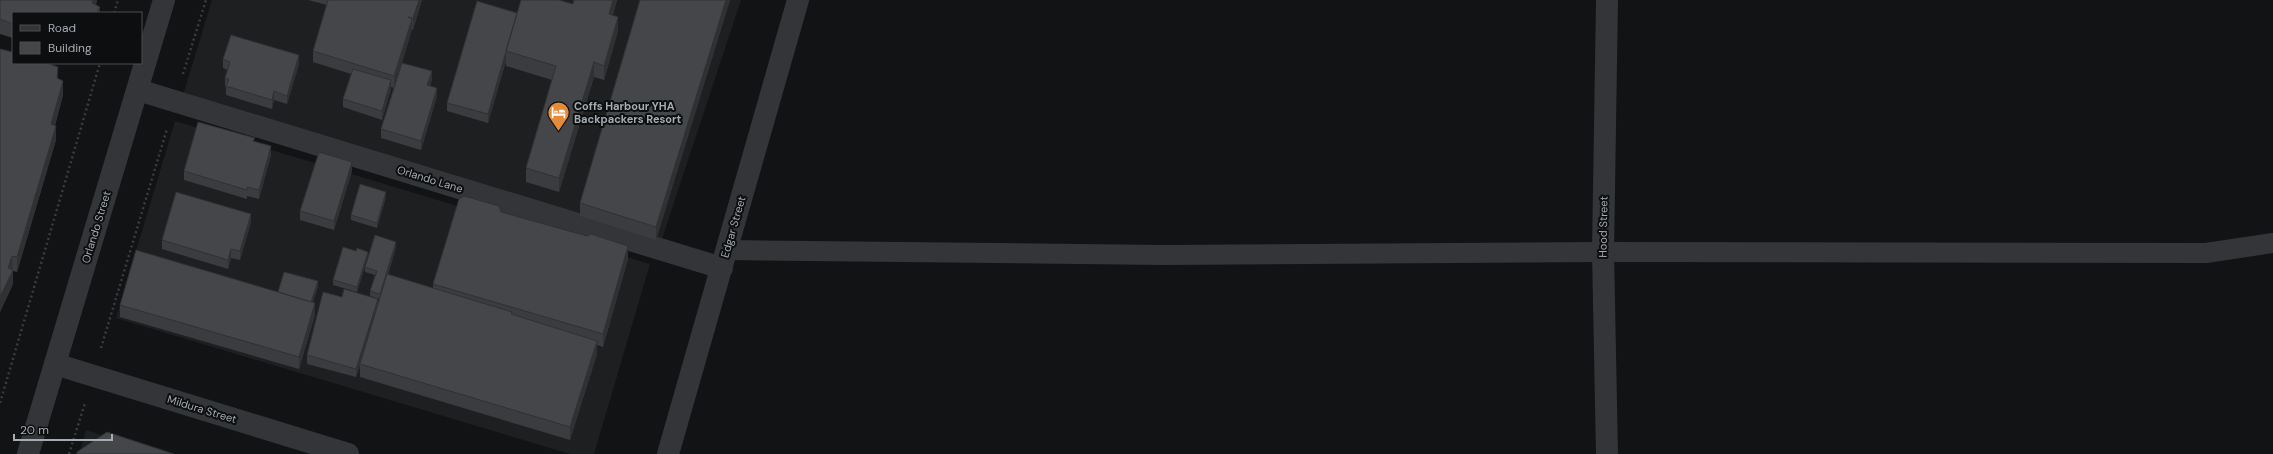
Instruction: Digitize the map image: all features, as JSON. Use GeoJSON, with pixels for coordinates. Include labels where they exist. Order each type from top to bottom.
{"type":"FeatureCollection","features":[{"type":"Feature","properties":{"kind":"street","name":"Orlando Street"},"geometry":{"type":"LineString","coordinates":[[28,454],[164,0]]}},
{"type":"Feature","properties":{"kind":"street","name":"Edgar Street"},"geometry":{"type":"LineString","coordinates":[[668,454],[798,0]]}},
{"type":"Feature","properties":{"kind":"street","name":"Hood Street"},"geometry":{"type":"LineString","coordinates":[[1606,0],[1603,252],[1607,454]]}},
{"type":"Feature","properties":{"kind":"street","name":"Orlando Lane"},"geometry":{"type":"LineString","coordinates":[[138,90],[724,259]]}},
{"type":"Feature","properties":{"kind":"street","name":"Mildura Street"},"geometry":{"type":"LineString","coordinates":[[55,364],[342,453]]}},
{"type":"Feature","properties":{"kind":"lane"},"geometry":{"type":"LineString","coordinates":[[724,259],[1603,252],[2206,253],[2273,243]]}},
{"type":"Feature","properties":{"kind":"path"},"geometry":{"type":"LineString","coordinates":[[114,12],[118,0]]}},
{"type":"Feature","properties":{"kind":"path"},"geometry":{"type":"LineString","coordinates":[[69,454],[94,376],[106,331],[206,0]]}},
{"type":"Feature","properties":{"kind":"path"},"geometry":{"type":"LineString","coordinates":[[0,403],[100,64]]}},
{"type":"Feature","properties":{"kind":"shaded area"},"geometry":{"type":"Polygon","coordinates":[[[212,0],[741,0],[662,239],[183,95],[212,0]]]}},
{"type":"Feature","properties":{"kind":"shaded area"},"geometry":{"type":"Polygon","coordinates":[[[175,121],[650,264],[594,454],[570,454],[116,318],[175,121]]]}},
{"type":"Feature","properties":{"kind":"shaded area"},"geometry":{"type":"Polygon","coordinates":[[[86,430],[159,454],[79,454],[86,430]]]}},
{"type":"Feature","properties":{"kind":"building"},"geometry":{"type":"Polygon","coordinates":[[[0,0],[93,0],[92,3],[100,7],[98,12],[12,12],[12,24],[0,19],[0,0]]]}},
{"type":"Feature","properties":{"kind":"building"},"geometry":{"type":"Polygon","coordinates":[[[328,0],[419,0],[413,18],[408,17],[412,19],[394,76],[313,51],[328,0]]]}},
{"type":"Feature","properties":{"kind":"building","name":"Coffs Harbour YHA Backpackers Resort"},"geometry":{"type":"Polygon","coordinates":[[[521,0],[559,0],[573,4],[574,0],[613,0],[609,14],[618,17],[604,66],[594,62],[559,178],[526,168],[556,66],[506,51],[521,0]]]}},
{"type":"Feature","properties":{"kind":"building"},"geometry":{"type":"Polygon","coordinates":[[[640,0],[726,0],[656,227],[580,203],[640,0]]]}},
{"type":"Feature","properties":{"kind":"building"},"geometry":{"type":"Polygon","coordinates":[[[477,1],[517,13],[488,114],[447,103],[477,1]]]}},
{"type":"Feature","properties":{"kind":"building"},"geometry":{"type":"Polygon","coordinates":[[[231,35],[299,55],[287,96],[274,91],[272,100],[226,86],[229,79],[225,78],[230,62],[223,59],[231,35]]]}},
{"type":"Feature","properties":{"kind":"building"},"geometry":{"type":"Polygon","coordinates":[[[0,49],[12,52],[12,64],[49,64],[58,67],[57,78],[63,81],[51,124],[56,126],[17,257],[12,256],[8,268],[13,270],[0,297],[0,49]]]}},
{"type":"Feature","properties":{"kind":"building"},"geometry":{"type":"Polygon","coordinates":[[[402,63],[432,71],[427,85],[437,88],[421,141],[381,129],[402,63]]]}},
{"type":"Feature","properties":{"kind":"building"},"geometry":{"type":"Polygon","coordinates":[[[353,69],[391,80],[382,111],[343,99],[353,69]]]}},
{"type":"Feature","properties":{"kind":"building"},"geometry":{"type":"Polygon","coordinates":[[[198,122],[255,138],[253,141],[271,146],[259,190],[247,187],[247,190],[184,171],[198,122]]]}},
{"type":"Feature","properties":{"kind":"building"},"geometry":{"type":"Polygon","coordinates":[[[319,152],[352,162],[334,221],[300,211],[319,152]]]}},
{"type":"Feature","properties":{"kind":"building"},"geometry":{"type":"Polygon","coordinates":[[[360,184],[386,192],[377,223],[351,215],[360,184]]]}},
{"type":"Feature","properties":{"kind":"building"},"geometry":{"type":"Polygon","coordinates":[[[176,192],[251,214],[240,251],[231,249],[228,260],[162,240],[176,192]]]}},
{"type":"Feature","properties":{"kind":"building"},"geometry":{"type":"Polygon","coordinates":[[[464,196],[499,206],[501,212],[587,236],[591,234],[628,246],[603,334],[433,284],[459,199],[464,196]]]}},
{"type":"Feature","properties":{"kind":"building"},"geometry":{"type":"Polygon","coordinates":[[[375,235],[396,242],[380,294],[370,291],[377,271],[365,267],[375,235]]]}},
{"type":"Feature","properties":{"kind":"building"},"geometry":{"type":"Polygon","coordinates":[[[343,247],[356,251],[357,248],[368,252],[357,287],[333,280],[343,247]]]}},
{"type":"Feature","properties":{"kind":"building"},"geometry":{"type":"Polygon","coordinates":[[[136,250],[315,303],[299,357],[120,305],[136,250]]]}},
{"type":"Feature","properties":{"kind":"building"},"geometry":{"type":"Polygon","coordinates":[[[284,272],[318,281],[311,302],[278,292],[284,272]]]}},
{"type":"Feature","properties":{"kind":"building"},"geometry":{"type":"Polygon","coordinates":[[[387,274],[512,312],[511,314],[597,341],[570,427],[360,364],[387,274]]]}},
{"type":"Feature","properties":{"kind":"building"},"geometry":{"type":"Polygon","coordinates":[[[344,289],[378,299],[356,369],[307,355],[323,292],[342,297],[344,289]]]}},
{"type":"Feature","properties":{"kind":"building"},"geometry":{"type":"Polygon","coordinates":[[[107,432],[174,454],[77,454],[77,452],[107,432]]]}},
{"type":"Feature","properties":{"kind":"place","name":"Coffs Harbour YHA Backpackers Resort"},"geometry":{"type":"Point","coordinates":[559,132]}}]}
